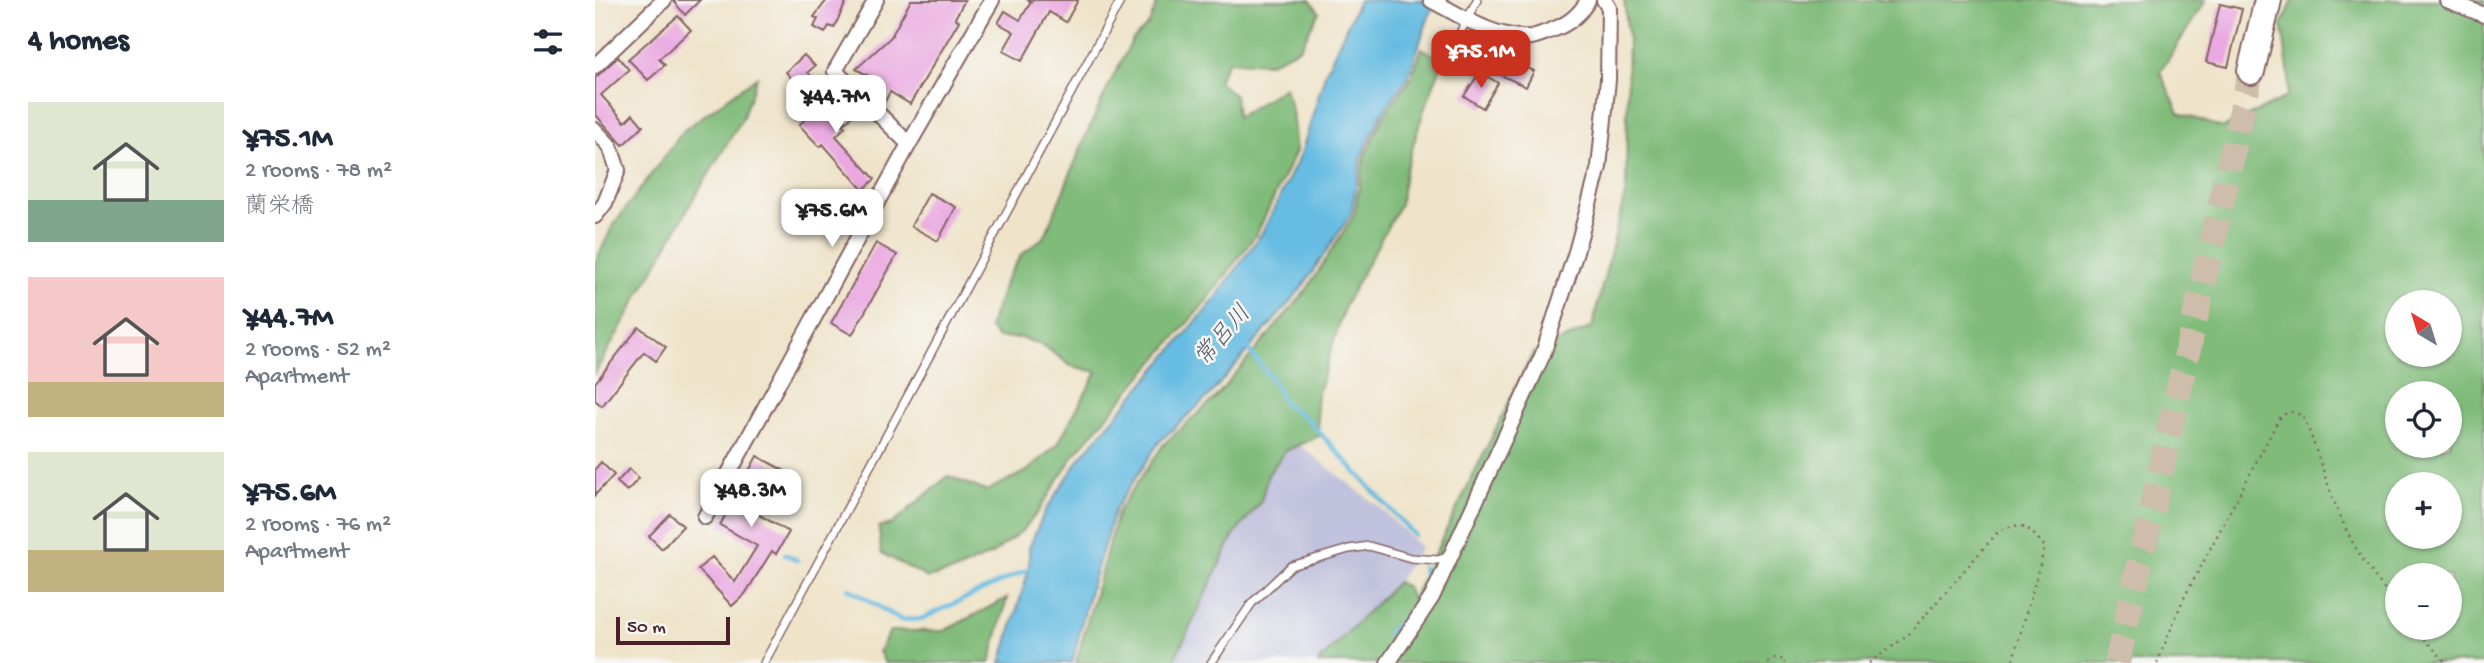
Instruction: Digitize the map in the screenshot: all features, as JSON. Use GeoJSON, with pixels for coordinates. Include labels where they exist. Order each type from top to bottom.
{"type":"FeatureCollection","features":[{"type":"Feature","properties":{"kind":"highway"},"geometry":{"type":"LineString","coordinates":[[2251,71],[2268,0]]}},
{"type":"Feature","properties":{"kind":"street"},"geometry":{"type":"LineString","coordinates":[[595,66],[664,0]]}},
{"type":"Feature","properties":{"kind":"street"},"geometry":{"type":"LineString","coordinates":[[876,0],[835,71],[909,144]]}},
{"type":"Feature","properties":{"kind":"street"},"geometry":{"type":"LineString","coordinates":[[705,517],[909,144],[992,0]]}},
{"type":"Feature","properties":{"kind":"street"},"geometry":{"type":"LineString","coordinates":[[1431,0],[1464,18],[1504,34],[1532,37],[1557,28],[1580,15],[1588,0]]}},
{"type":"Feature","properties":{"kind":"street"},"geometry":{"type":"LineString","coordinates":[[1388,663],[1431,597],[1451,555],[1543,354],[1576,253],[1599,167],[1608,80],[1609,8],[1604,0]]}},
{"type":"Feature","properties":{"kind":"street"},"geometry":{"type":"LineString","coordinates":[[2447,0],[2484,15]]}},
{"type":"Feature","properties":{"kind":"street"},"geometry":{"type":"LineString","coordinates":[[595,130],[610,146],[618,170],[605,203],[595,216]]}},
{"type":"Feature","properties":{"kind":"lane"},"geometry":{"type":"LineString","coordinates":[[764,663],[1121,0]]}},
{"type":"Feature","properties":{"kind":"lane"},"geometry":{"type":"LineString","coordinates":[[1447,58],[1464,18],[1477,0]]}},
{"type":"Feature","properties":{"kind":"lane"},"geometry":{"type":"LineString","coordinates":[[1211,663],[1252,603],[1291,566],[1369,546],[1411,558],[1438,560],[1451,555]]}},
{"type":"Feature","properties":{"kind":"path"},"geometry":{"type":"LineString","coordinates":[[2157,663],[2182,602],[2284,413],[2291,411],[2300,414],[2305,420],[2331,495],[2353,543],[2385,590]]}},
{"type":"Feature","properties":{"kind":"path"},"geometry":{"type":"LineString","coordinates":[[1869,663],[1907,635],[1997,532],[2012,524],[2029,528],[2045,547],[2012,663]]}},
{"type":"Feature","properties":{"kind":"path"},"geometry":{"type":"LineString","coordinates":[[2426,640],[2446,663]]}},
{"type":"Feature","properties":{"kind":"path"},"geometry":{"type":"LineString","coordinates":[[1768,663],[1775,658],[1785,660],[1784,663]]}},
{"type":"Feature","properties":{"kind":"shaded area"},"geometry":{"type":"Polygon","coordinates":[[[1299,445],[1378,506],[1421,547],[1397,582],[1318,663],[1173,663],[1232,538],[1261,501],[1268,475],[1285,451],[1299,445]]]}},
{"type":"Feature","properties":{"kind":"green space"},"geometry":{"type":"Polygon","coordinates":[[[1158,0],[1310,0],[1319,12],[1300,48],[1270,63],[1228,61],[1218,81],[1235,96],[1237,117],[1285,87],[1292,111],[1296,151],[1257,233],[1209,298],[1074,455],[1038,512],[1023,530],[992,554],[957,570],[928,578],[881,553],[879,527],[892,524],[948,476],[986,491],[1027,471],[1057,445],[1097,372],[1071,366],[1044,346],[1022,338],[998,338],[989,328],[1006,280],[1021,255],[1045,236],[1110,83],[1133,39],[1149,24],[1158,0]]]}},
{"type":"Feature","properties":{"kind":"green space"},"geometry":{"type":"Polygon","coordinates":[[[1624,0],[2206,0],[2160,72],[2179,113],[2223,128],[2287,97],[2289,77],[2282,25],[2293,0],[2484,0],[2484,663],[1318,663],[1397,582],[1407,587],[1412,600],[1533,353],[1592,327],[1626,191],[1628,37],[1624,0]]]}},
{"type":"Feature","properties":{"kind":"green space"},"geometry":{"type":"Polygon","coordinates":[[[1422,48],[1443,61],[1405,172],[1400,204],[1345,305],[1316,399],[1319,436],[1285,451],[1268,475],[1261,501],[1232,538],[1173,663],[1076,663],[1118,511],[1164,444],[1213,400],[1305,292],[1354,215],[1365,155],[1383,117],[1411,78],[1422,48]]]}},
{"type":"Feature","properties":{"kind":"green space"},"geometry":{"type":"Polygon","coordinates":[[[757,77],[742,119],[595,373],[595,263],[612,227],[684,130],[757,77]]]}},
{"type":"Feature","properties":{"kind":"green space"},"geometry":{"type":"Polygon","coordinates":[[[1007,598],[990,663],[885,663],[879,651],[890,631],[944,631],[1007,598]]]}},
{"type":"Feature","properties":{"kind":"water","name":"常呂川"},"geometry":{"type":"Polygon","coordinates":[[[1359,0],[1438,0],[1429,16],[1408,77],[1381,115],[1362,155],[1351,214],[1301,289],[1208,397],[1160,441],[1115,509],[1090,590],[1072,663],[1001,663],[1029,569],[1029,548],[1044,513],[1080,458],[1213,302],[1262,233],[1301,154],[1326,71],[1359,0]]]}},
{"type":"Feature","properties":{"kind":"building"},"geometry":{"type":"Polygon","coordinates":[[[673,0],[700,0],[685,15],[673,0]]]}},
{"type":"Feature","properties":{"kind":"building"},"geometry":{"type":"Polygon","coordinates":[[[827,0],[847,0],[834,28],[829,26],[825,33],[814,27],[818,19],[814,17],[827,0]]]}},
{"type":"Feature","properties":{"kind":"building"},"geometry":{"type":"Polygon","coordinates":[[[911,0],[965,0],[955,18],[959,21],[910,104],[890,92],[884,103],[873,95],[880,82],[856,69],[891,37],[911,0]]]}},
{"type":"Feature","properties":{"kind":"building"},"geometry":{"type":"Polygon","coordinates":[[[1028,0],[1078,0],[1066,22],[1049,12],[1022,61],[1003,51],[1014,32],[998,23],[1005,11],[1020,20],[1031,2],[1028,0]]]}},
{"type":"Feature","properties":{"kind":"building"},"geometry":{"type":"Polygon","coordinates":[[[2220,4],[2242,9],[2228,67],[2206,62],[2220,4]]]}},
{"type":"Feature","properties":{"kind":"building"},"geometry":{"type":"Polygon","coordinates":[[[678,16],[691,30],[659,59],[665,65],[648,80],[628,59],[678,16]]]}},
{"type":"Feature","properties":{"kind":"building"},"geometry":{"type":"Polygon","coordinates":[[[804,55],[815,66],[808,72],[813,79],[801,89],[786,72],[804,55]]]}},
{"type":"Feature","properties":{"kind":"building"},"geometry":{"type":"Polygon","coordinates":[[[618,57],[629,70],[601,95],[625,122],[633,114],[643,126],[623,145],[595,114],[595,78],[618,57]]]}},
{"type":"Feature","properties":{"kind":"building"},"geometry":{"type":"Polygon","coordinates":[[[1506,61],[1521,69],[1523,66],[1534,71],[1526,87],[1499,74],[1506,61]]]}},
{"type":"Feature","properties":{"kind":"building"},"geometry":{"type":"Polygon","coordinates":[[[1480,72],[1498,83],[1483,108],[1464,96],[1480,72]]]}},
{"type":"Feature","properties":{"kind":"building"},"geometry":{"type":"Polygon","coordinates":[[[836,89],[857,111],[836,136],[875,179],[863,190],[823,144],[820,147],[799,125],[836,89]]]}},
{"type":"Feature","properties":{"kind":"building"},"geometry":{"type":"Polygon","coordinates":[[[929,193],[956,207],[938,241],[911,226],[929,193]]]}},
{"type":"Feature","properties":{"kind":"building"},"geometry":{"type":"Polygon","coordinates":[[[876,243],[897,255],[852,335],[831,323],[876,243]]]}},
{"type":"Feature","properties":{"kind":"building"},"geometry":{"type":"Polygon","coordinates":[[[639,327],[666,347],[656,361],[644,352],[602,406],[595,400],[595,383],[639,327]]]}},
{"type":"Feature","properties":{"kind":"building"},"geometry":{"type":"Polygon","coordinates":[[[757,456],[794,476],[782,496],[769,489],[756,513],[789,532],[776,554],[772,551],[745,594],[732,606],[698,569],[712,557],[735,582],[757,546],[720,525],[757,456]]]}},
{"type":"Feature","properties":{"kind":"building"},"geometry":{"type":"Polygon","coordinates":[[[601,462],[614,475],[595,495],[595,469],[601,462]]]}},
{"type":"Feature","properties":{"kind":"building"},"geometry":{"type":"Polygon","coordinates":[[[629,469],[639,478],[627,491],[617,482],[629,469]]]}},
{"type":"Feature","properties":{"kind":"building"},"geometry":{"type":"Polygon","coordinates":[[[670,514],[683,526],[662,549],[649,536],[670,514]]]}},
{"type":"Feature","properties":{"kind":"waterway","name":"常呂川"},"geometry":{"type":"LineString","coordinates":[[1246,346],[1275,384],[1284,403],[1307,419],[1414,535]]}},
{"type":"Feature","properties":{"kind":"waterway"},"geometry":{"type":"LineString","coordinates":[[785,554],[797,560]]}},
{"type":"Feature","properties":{"kind":"waterway"},"geometry":{"type":"LineString","coordinates":[[848,588],[901,620],[921,619],[1033,567]]}},
{"type":"Feature","properties":{"kind":"waterway"},"geometry":{"type":"LineString","coordinates":[[1387,634],[1420,602],[1426,588],[1423,567]]}},
{"type":"Feature","properties":{"kind":"tunnel"},"geometry":{"type":"LineString","coordinates":[[2117,663],[2251,71]]}}]}
